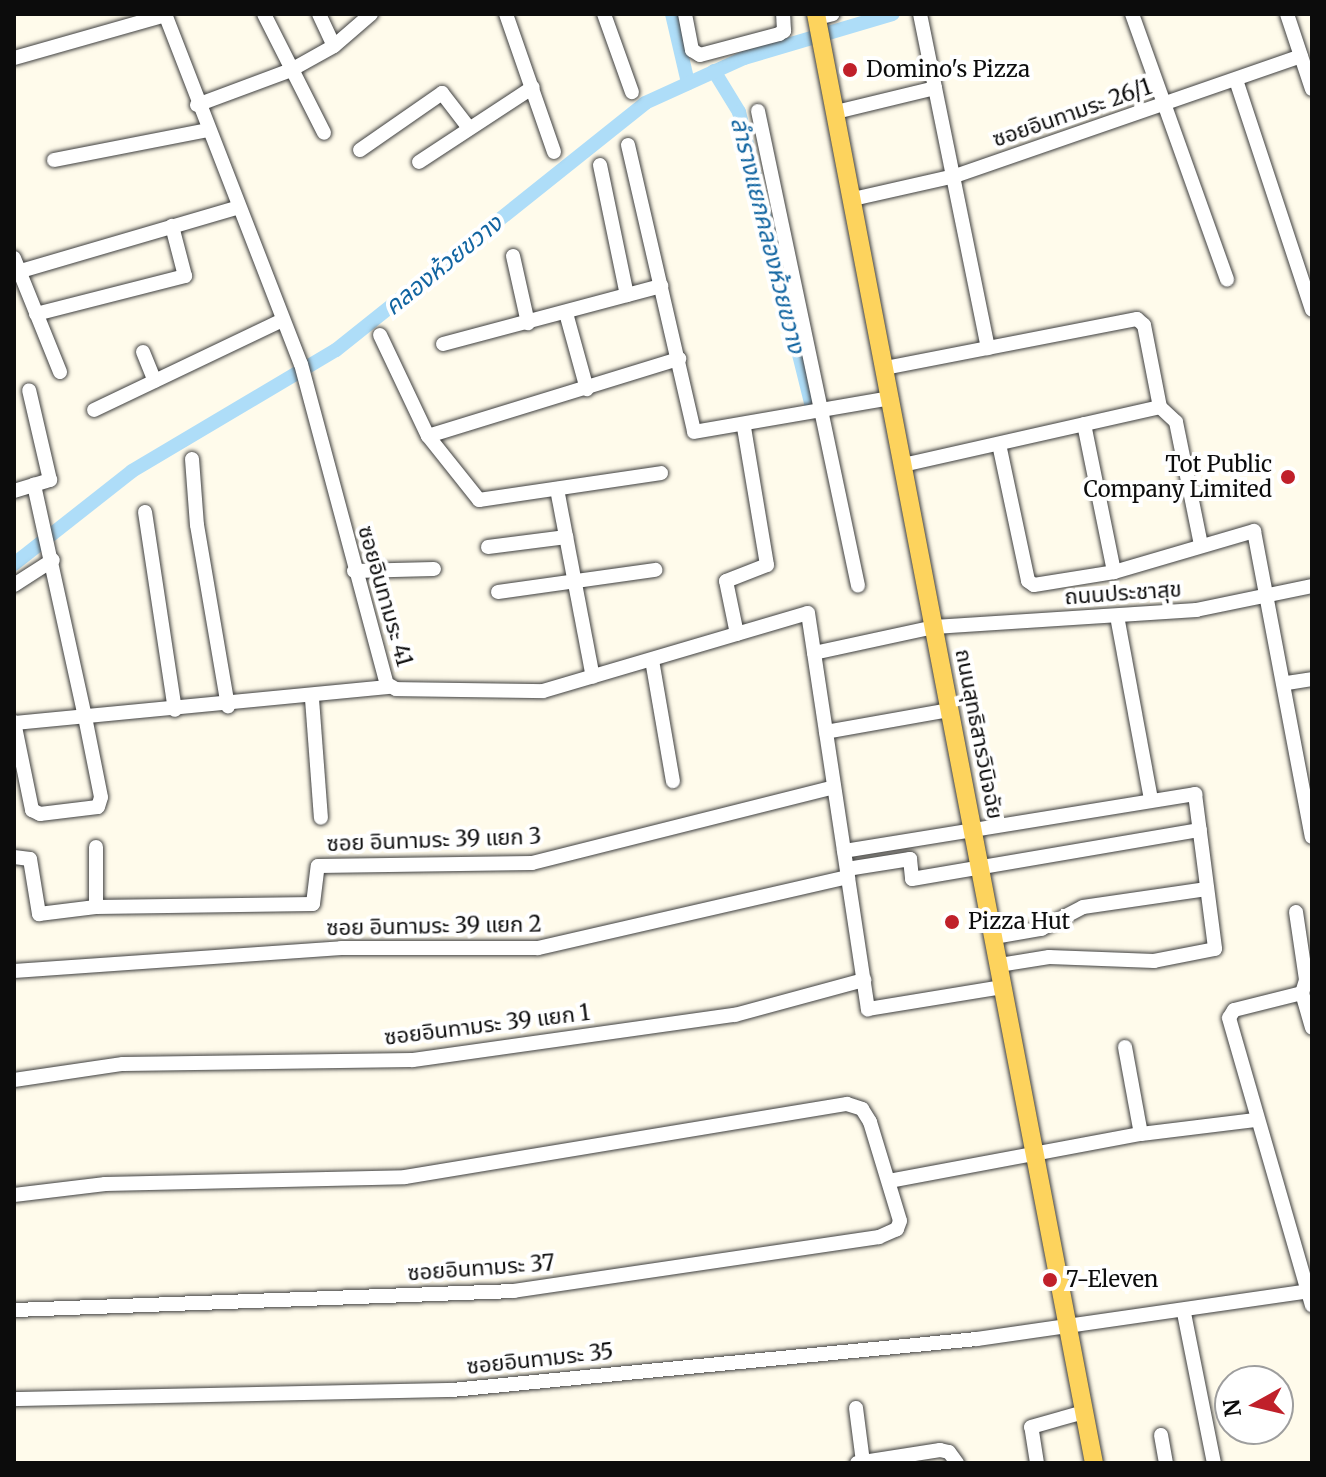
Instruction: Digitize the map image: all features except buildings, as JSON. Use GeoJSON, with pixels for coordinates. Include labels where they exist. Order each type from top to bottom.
{"type":"FeatureCollection","features":[{"type":"Feature","properties":{"kind":"main road","name":"ถนนสุทธิสารวินิจฉัย"},"geometry":{"type":"LineString","coordinates":[[821,17],[822,44],[1094,1463]]}},
{"type":"Feature","properties":{"kind":"street"},"geometry":{"type":"LineString","coordinates":[[14,58],[116,21],[165,14]]}},
{"type":"Feature","properties":{"kind":"street","name":"ซอยอินทามระ 41"},"geometry":{"type":"LineString","coordinates":[[165,14],[197,105],[301,364],[354,571],[391,687],[543,691],[808,613],[868,1009],[1003,987]]}},
{"type":"Feature","properties":{"kind":"street"},"geometry":{"type":"LineString","coordinates":[[264,14],[324,133]]}},
{"type":"Feature","properties":{"kind":"street"},"geometry":{"type":"LineString","coordinates":[[319,14],[334,46]]}},
{"type":"Feature","properties":{"kind":"street"},"geometry":{"type":"LineString","coordinates":[[197,105],[291,70],[334,46],[371,14]]}},
{"type":"Feature","properties":{"kind":"street"},"geometry":{"type":"LineString","coordinates":[[506,14],[554,152]]}},
{"type":"Feature","properties":{"kind":"street"},"geometry":{"type":"LineString","coordinates":[[604,14],[632,92]]}},
{"type":"Feature","properties":{"kind":"street"},"geometry":{"type":"LineString","coordinates":[[685,14],[692,50],[700,55],[779,34],[784,31],[783,14]]}},
{"type":"Feature","properties":{"kind":"street"},"geometry":{"type":"LineString","coordinates":[[920,14],[988,348]]}},
{"type":"Feature","properties":{"kind":"street"},"geometry":{"type":"LineString","coordinates":[[1132,14],[1227,279]]}},
{"type":"Feature","properties":{"kind":"street"},"geometry":{"type":"LineString","coordinates":[[1287,14],[1312,89]]}},
{"type":"Feature","properties":{"kind":"street","name":"ซอยอินทามระ 26/1"},"geometry":{"type":"LineString","coordinates":[[853,199],[955,176],[1301,56]]}},
{"type":"Feature","properties":{"kind":"street"},"geometry":{"type":"LineString","coordinates":[[1236,80],[1312,310]]}},
{"type":"Feature","properties":{"kind":"street"},"geometry":{"type":"LineString","coordinates":[[419,162],[533,87]]}},
{"type":"Feature","properties":{"kind":"street"},"geometry":{"type":"LineString","coordinates":[[836,112],[935,88]]}},
{"type":"Feature","properties":{"kind":"street"},"geometry":{"type":"LineString","coordinates":[[360,150],[442,93],[469,128]]}},
{"type":"Feature","properties":{"kind":"street"},"geometry":{"type":"LineString","coordinates":[[758,111],[824,411],[858,586]]}},
{"type":"Feature","properties":{"kind":"street"},"geometry":{"type":"LineString","coordinates":[[54,160],[208,130]]}},
{"type":"Feature","properties":{"kind":"street"},"geometry":{"type":"LineString","coordinates":[[628,145],[696,434],[891,398]]}},
{"type":"Feature","properties":{"kind":"street"},"geometry":{"type":"LineString","coordinates":[[600,165],[627,295]]}},
{"type":"Feature","properties":{"kind":"street"},"geometry":{"type":"LineString","coordinates":[[60,372],[16,268],[239,207]]}},
{"type":"Feature","properties":{"kind":"street"},"geometry":{"type":"LineString","coordinates":[[36,314],[185,276],[172,226]]}},
{"type":"Feature","properties":{"kind":"street"},"geometry":{"type":"LineString","coordinates":[[513,256],[528,323]]}},
{"type":"Feature","properties":{"kind":"street"},"geometry":{"type":"LineString","coordinates":[[443,344],[661,286]]}},
{"type":"Feature","properties":{"kind":"street"},"geometry":{"type":"LineString","coordinates":[[566,313],[587,389]]}},
{"type":"Feature","properties":{"kind":"street"},"geometry":{"type":"LineString","coordinates":[[885,368],[1137,319],[1144,325],[1160,407],[1176,422],[1201,545]]}},
{"type":"Feature","properties":{"kind":"street"},"geometry":{"type":"LineString","coordinates":[[94,410],[283,320]]}},
{"type":"Feature","properties":{"kind":"street"},"geometry":{"type":"LineString","coordinates":[[380,335],[428,436],[479,500],[661,473]]}},
{"type":"Feature","properties":{"kind":"street"},"geometry":{"type":"LineString","coordinates":[[143,352],[155,381]]}},
{"type":"Feature","properties":{"kind":"street"},"geometry":{"type":"LineString","coordinates":[[428,436],[679,359]]}},
{"type":"Feature","properties":{"kind":"street"},"geometry":{"type":"LineString","coordinates":[[14,491],[50,480],[29,390]]}},
{"type":"Feature","properties":{"kind":"street"},"geometry":{"type":"LineString","coordinates":[[903,465],[1160,407]]}},
{"type":"Feature","properties":{"kind":"street"},"geometry":{"type":"LineString","coordinates":[[1084,424],[1114,572]]}},
{"type":"Feature","properties":{"kind":"street"},"geometry":{"type":"LineString","coordinates":[[737,634],[726,581],[767,565],[744,427]]}},
{"type":"Feature","properties":{"kind":"street"},"geometry":{"type":"LineString","coordinates":[[999,444],[1030,584],[1114,572],[1254,531],[1287,683],[1312,837]]}},
{"type":"Feature","properties":{"kind":"street"},"geometry":{"type":"LineString","coordinates":[[192,459],[197,525],[228,706]]}},
{"type":"Feature","properties":{"kind":"street"},"geometry":{"type":"LineString","coordinates":[[34,485],[51,553],[85,717],[101,797],[98,807],[90,810],[40,814],[28,806],[14,722],[85,717],[228,706],[312,699],[391,687]]}},
{"type":"Feature","properties":{"kind":"street"},"geometry":{"type":"LineString","coordinates":[[557,489],[593,677]]}},
{"type":"Feature","properties":{"kind":"street"},"geometry":{"type":"LineString","coordinates":[[145,512],[175,710]]}},
{"type":"Feature","properties":{"kind":"street"},"geometry":{"type":"LineString","coordinates":[[488,547],[566,537]]}},
{"type":"Feature","properties":{"kind":"street"},"geometry":{"type":"LineString","coordinates":[[14,585],[51,553]]}},
{"type":"Feature","properties":{"kind":"street"},"geometry":{"type":"LineString","coordinates":[[354,571],[434,569]]}},
{"type":"Feature","properties":{"kind":"street"},"geometry":{"type":"LineString","coordinates":[[498,592],[655,570]]}},
{"type":"Feature","properties":{"kind":"street","name":"ถนนประชาสุข"},"geometry":{"type":"LineString","coordinates":[[814,653],[934,627],[1117,616],[1268,596],[1312,586]]}},
{"type":"Feature","properties":{"kind":"street"},"geometry":{"type":"LineString","coordinates":[[1117,616],[1151,799]]}},
{"type":"Feature","properties":{"kind":"street"},"geometry":{"type":"LineString","coordinates":[[652,660],[673,781]]}},
{"type":"Feature","properties":{"kind":"street"},"geometry":{"type":"LineString","coordinates":[[1287,683],[1312,679]]}},
{"type":"Feature","properties":{"kind":"street"},"geometry":{"type":"LineString","coordinates":[[312,699],[321,818]]}},
{"type":"Feature","properties":{"kind":"street"},"geometry":{"type":"LineString","coordinates":[[826,732],[950,710]]}},
{"type":"Feature","properties":{"kind":"street","name":"ซอย อินทามระ 39 แยก 3"},"geometry":{"type":"LineString","coordinates":[[14,857],[30,859],[39,914],[96,907],[313,904],[318,866],[532,863],[834,787]]}},
{"type":"Feature","properties":{"kind":"street"},"geometry":{"type":"LineString","coordinates":[[844,851],[1195,794],[1214,950],[1154,961],[1049,957],[999,965]]}},
{"type":"Feature","properties":{"kind":"street"},"geometry":{"type":"LineString","coordinates":[[980,869],[1200,830]]}},
{"type":"Feature","properties":{"kind":"street"},"geometry":{"type":"LineString","coordinates":[[96,847],[96,907]]}},
{"type":"Feature","properties":{"kind":"street","name":"ซอย อินทามระ 39 แยก 2"},"geometry":{"type":"LineString","coordinates":[[14,971],[341,948],[538,948],[910,859],[912,879],[980,869]]}},
{"type":"Feature","properties":{"kind":"street"},"geometry":{"type":"LineString","coordinates":[[994,937],[1041,929],[1083,907],[1207,889]]}},
{"type":"Feature","properties":{"kind":"street"},"geometry":{"type":"LineString","coordinates":[[1296,912],[1306,980],[1302,993],[1312,1028]]}},
{"type":"Feature","properties":{"kind":"street","name":"ซอยอินทามระ 39 แยก 1"},"geometry":{"type":"LineString","coordinates":[[14,1080],[123,1064],[413,1060],[735,1015],[864,980]]}},
{"type":"Feature","properties":{"kind":"street"},"geometry":{"type":"LineString","coordinates":[[1302,993],[1230,1014],[1255,1120],[1311,1296]]}},
{"type":"Feature","properties":{"kind":"street"},"geometry":{"type":"LineString","coordinates":[[1125,1047],[1141,1134]]}},
{"type":"Feature","properties":{"kind":"street","name":"ซอยอินทามระ 37"},"geometry":{"type":"LineString","coordinates":[[14,1195],[105,1184],[405,1177],[847,1104],[862,1109],[870,1122],[900,1221],[897,1229],[879,1237],[514,1291],[14,1310]]}},
{"type":"Feature","properties":{"kind":"street"},"geometry":{"type":"LineString","coordinates":[[889,1181],[1141,1134],[1255,1120]]}},
{"type":"Feature","properties":{"kind":"street","name":"ซอยอินทามระ 35"},"geometry":{"type":"LineString","coordinates":[[14,1399],[452,1390],[1068,1327],[1311,1296]]}},
{"type":"Feature","properties":{"kind":"street"},"geometry":{"type":"LineString","coordinates":[[1184,1313],[1214,1463]]}},
{"type":"Feature","properties":{"kind":"street"},"geometry":{"type":"LineString","coordinates":[[856,1408],[871,1462]]}},
{"type":"Feature","properties":{"kind":"street"},"geometry":{"type":"LineString","coordinates":[[1037,1463],[1031,1427],[1084,1412]]}},
{"type":"Feature","properties":{"kind":"street"},"geometry":{"type":"LineString","coordinates":[[1161,1435],[1166,1463]]}},
{"type":"Feature","properties":{"kind":"street"},"geometry":{"type":"LineString","coordinates":[[857,1463],[940,1450],[949,1452],[957,1463]]}},
{"type":"Feature","properties":{"kind":"waterway"},"geometry":{"type":"LineString","coordinates":[[672,14],[688,83]]}},
{"type":"Feature","properties":{"kind":"waterway","name":"คลองห้วยขวาง"},"geometry":{"type":"LineString","coordinates":[[14,564],[132,471],[336,350],[645,103],[744,58],[893,14]]}},
{"type":"Feature","properties":{"kind":"waterway","name":"ลำรางแยกคลองห้วยขวาง"},"geometry":{"type":"LineString","coordinates":[[714,71],[739,112],[811,404]]}},
{"type":"Feature","properties":{"kind":"place","name":"Domino's Pizza"},"geometry":{"type":"Point","coordinates":[850,70]}},
{"type":"Feature","properties":{"kind":"place","name":"Tot Public Company Limited"},"geometry":{"type":"Point","coordinates":[1288,477]}},
{"type":"Feature","properties":{"kind":"place","name":"Pizza Hut"},"geometry":{"type":"Point","coordinates":[952,922]}},
{"type":"Feature","properties":{"kind":"place","name":"7-Eleven"},"geometry":{"type":"Point","coordinates":[1050,1280]}}]}
